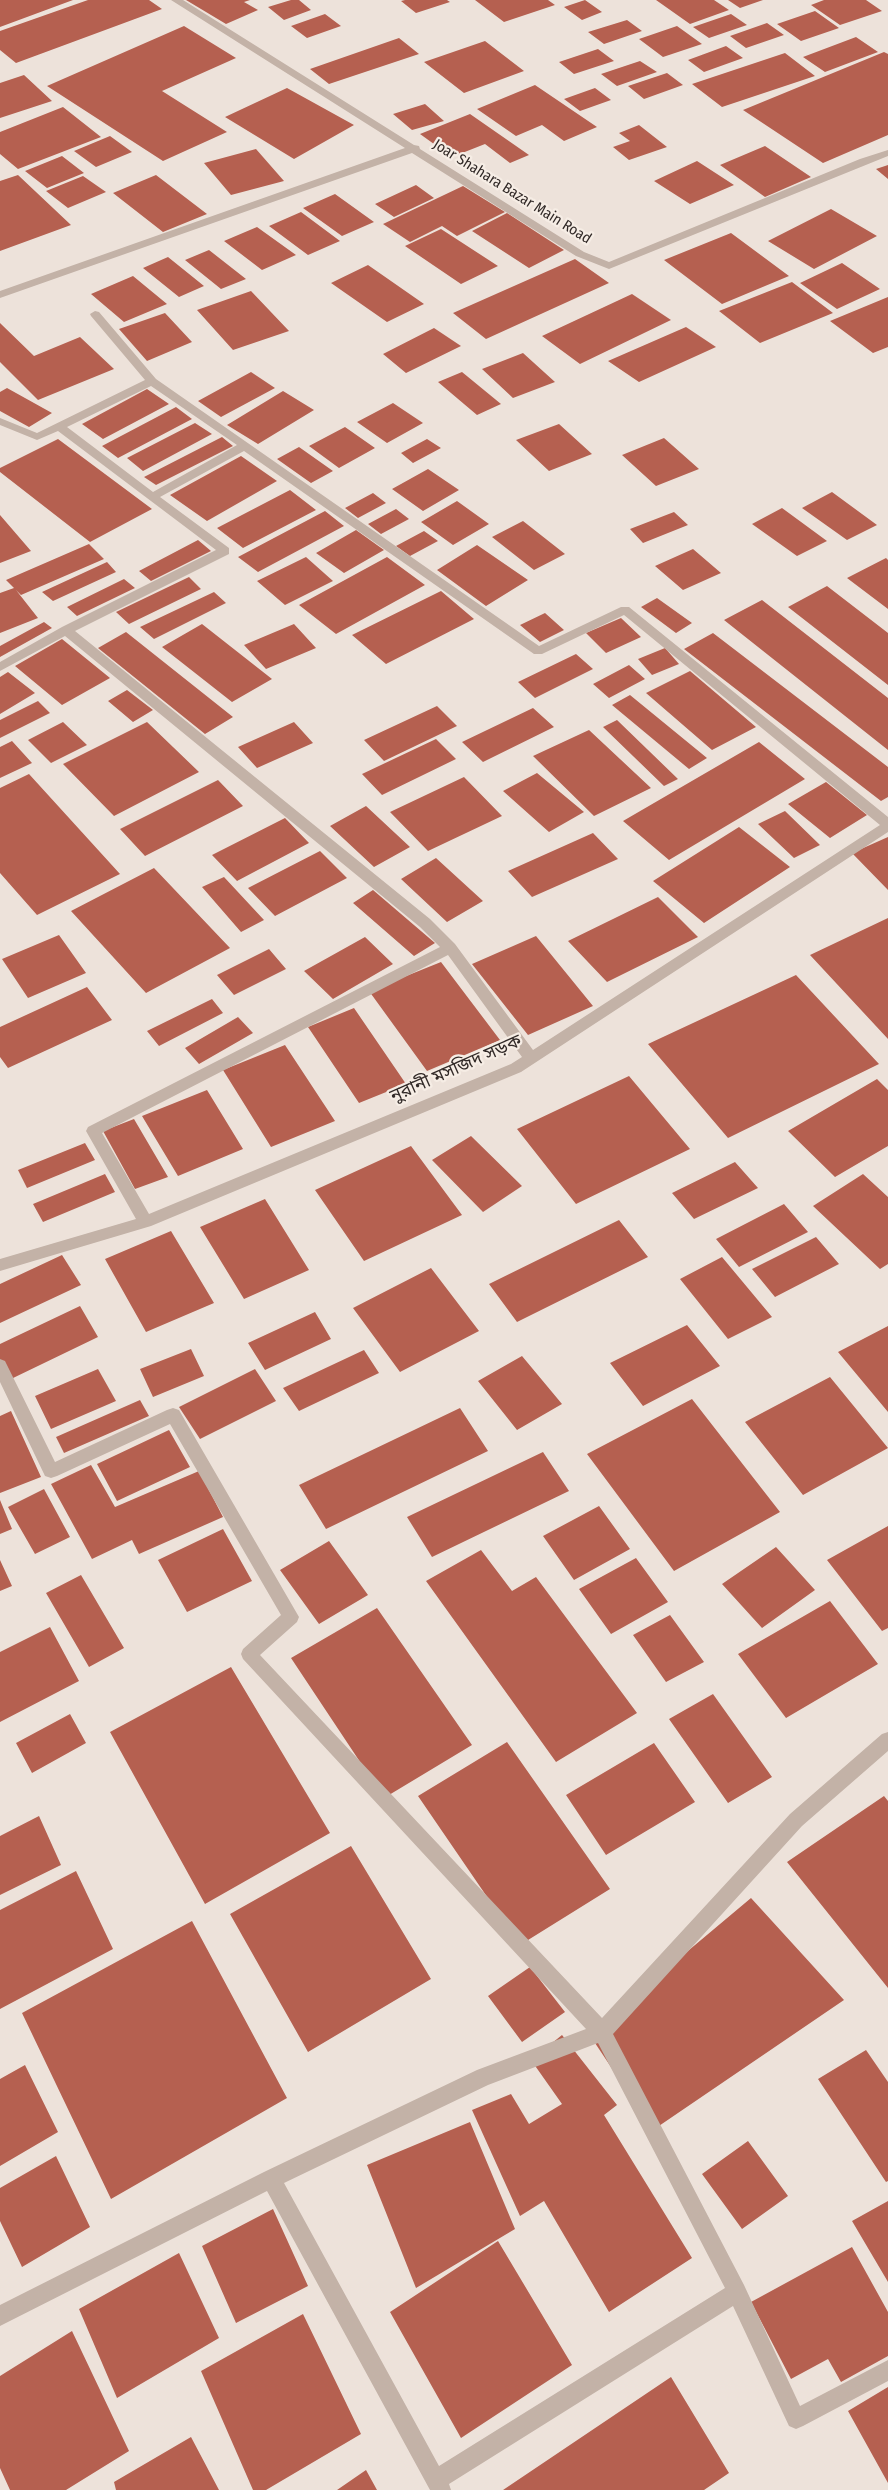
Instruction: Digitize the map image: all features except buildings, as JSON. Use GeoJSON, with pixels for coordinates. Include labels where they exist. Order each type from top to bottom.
{"type":"FeatureCollection","features":[{"type":"Feature","properties":{"kind":"street","name":"Joar Shahara Bazar Main Road"},"geometry":{"type":"LineString","coordinates":[[176,0],[415,148],[580,254],[609,266],[888,153]]}},
{"type":"Feature","properties":{"kind":"street"},"geometry":{"type":"LineString","coordinates":[[0,295],[415,148]]}},
{"type":"Feature","properties":{"kind":"street"},"geometry":{"type":"LineString","coordinates":[[95,314],[152,381],[537,651],[625,610],[888,825]]}},
{"type":"Feature","properties":{"kind":"street"},"geometry":{"type":"LineString","coordinates":[[0,421],[37,437],[152,381]]}},
{"type":"Feature","properties":{"kind":"street"},"geometry":{"type":"LineString","coordinates":[[0,667],[66,630],[225,551],[59,426]]}},
{"type":"Feature","properties":{"kind":"street"},"geometry":{"type":"LineString","coordinates":[[152,497],[246,445]]}},
{"type":"Feature","properties":{"kind":"street"},"geometry":{"type":"LineString","coordinates":[[66,630],[425,923],[450,948],[531,1058]]}},
{"type":"Feature","properties":{"kind":"street","name":"নুরানী মসজিদ সড়ক"},"geometry":{"type":"LineString","coordinates":[[0,1265],[146,1222],[516,1068],[888,825]]}},
{"type":"Feature","properties":{"kind":"street"},"geometry":{"type":"LineString","coordinates":[[146,1222],[93,1131],[450,948]]}},
{"type":"Feature","properties":{"kind":"street"},"geometry":{"type":"LineString","coordinates":[[0,1366],[51,1471],[173,1415],[291,1617],[249,1654],[602,2032],[737,2292],[796,2419],[888,2370]]}},
{"type":"Feature","properties":{"kind":"street"},"geometry":{"type":"LineString","coordinates":[[0,2316],[271,2180],[484,2077],[602,2032],[796,1820],[888,1740]]}},
{"type":"Feature","properties":{"kind":"street"},"geometry":{"type":"LineString","coordinates":[[271,2180],[438,2485],[737,2292]]}}]}
